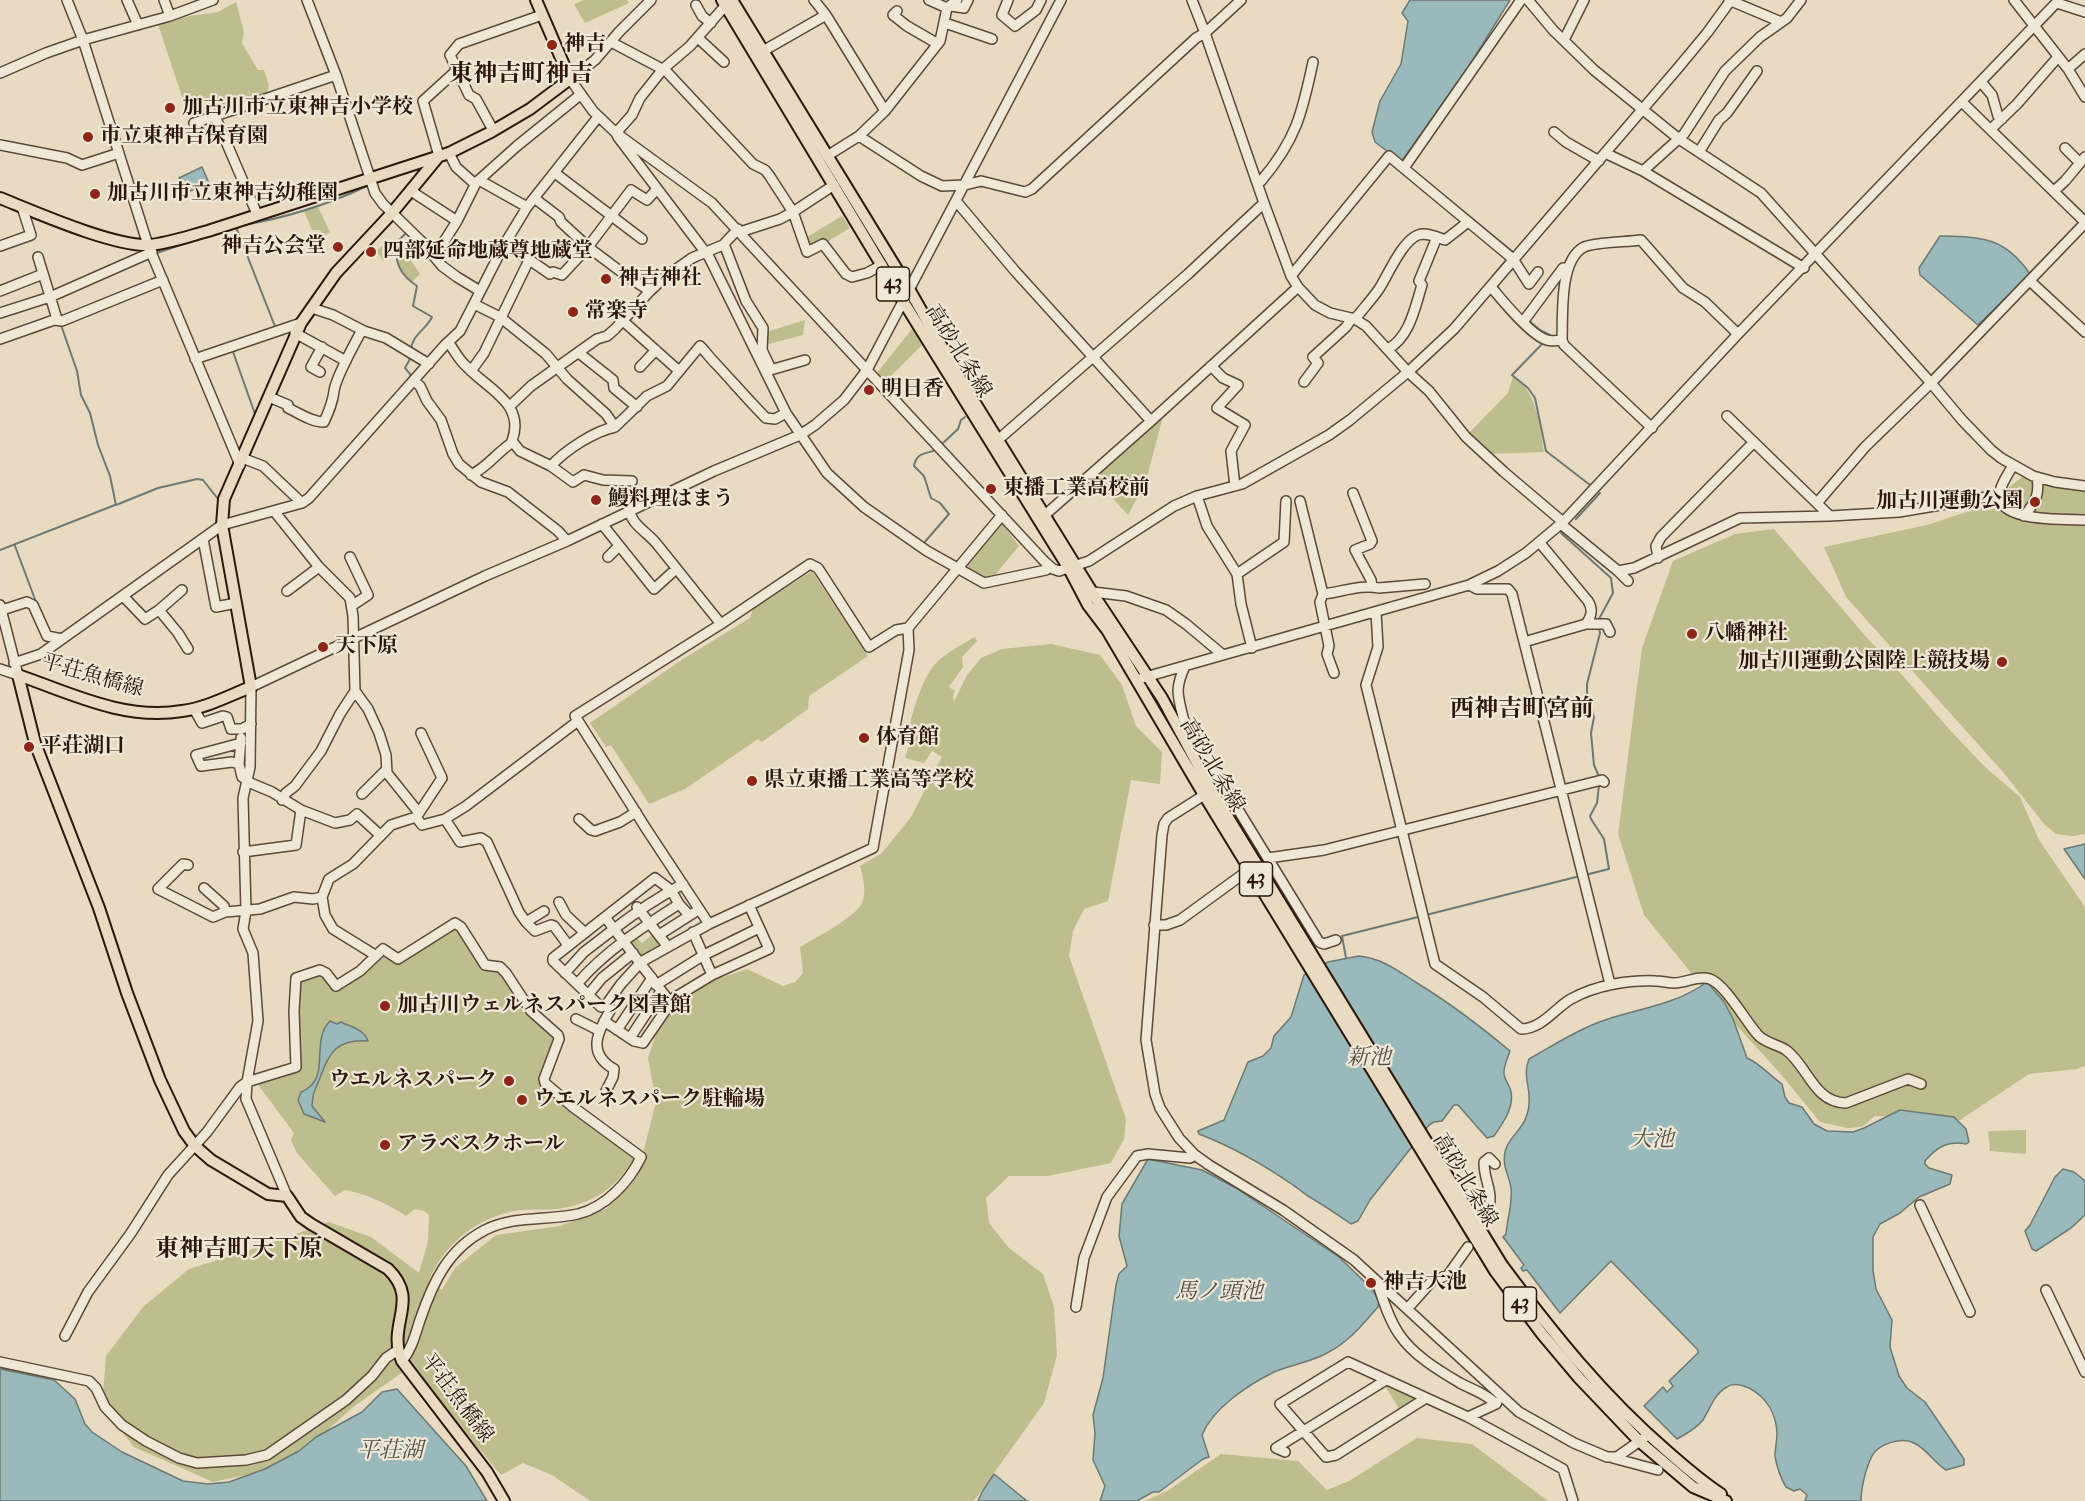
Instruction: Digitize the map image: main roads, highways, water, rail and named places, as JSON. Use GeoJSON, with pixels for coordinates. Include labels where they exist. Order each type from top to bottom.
{"type":"FeatureCollection","features":[{"type":"Feature","properties":{"kind":"main road"},"geometry":{"type":"LineString","coordinates":[[0,198],[114,239],[150,249],[444,154],[530,109],[570,79],[536,0]]}},
{"type":"Feature","properties":{"kind":"main road","name":"高砂北条線"},"geometry":{"type":"LineString","coordinates":[[726,2],[763,51],[909,289],[962,382],[1045,515],[1072,566],[1088,605],[1107,630],[1426,1148],[1502,1265],[1549,1328],[1644,1438],[1693,1487],[1726,1501]]}},
{"type":"Feature","properties":{"kind":"main road","name":"高砂北条線"},"geometry":{"type":"LineString","coordinates":[[726,2],[903,301],[1072,566],[1093,592],[1149,676],[1181,730],[1208,793],[1250,869],[1311,960]]}},
{"type":"Feature","properties":{"kind":"main road","name":"平荘魚橋線"},"geometry":{"type":"LineString","coordinates":[[444,154],[336,273],[298,328],[224,499],[222,525],[251,687],[194,709],[165,714],[127,711],[18,675],[35,743],[99,908],[134,1012],[166,1096],[184,1131],[195,1146],[211,1160],[268,1194],[287,1196],[301,1217],[396,1276],[403,1291],[403,1304],[397,1332],[398,1350],[402,1361],[487,1472],[504,1501]]}},
{"type":"Feature","properties":{"kind":"main road","name":"高砂北条線"},"geometry":{"type":"LineString","coordinates":[[1644,1438],[1731,1501]]}},
{"type":"Feature","properties":{"kind":"water"},"geometry":{"type":"Polygon","coordinates":[[[1410,0],[1510,0],[1469,66],[1401,162],[1375,142],[1372,132],[1380,101],[1401,64],[1408,21],[1402,13],[1410,0]]]}},
{"type":"Feature","properties":{"kind":"water"},"geometry":{"type":"Polygon","coordinates":[[[202,167],[209,183],[185,193],[179,178],[202,167]]]}},
{"type":"Feature","properties":{"kind":"water"},"geometry":{"type":"Polygon","coordinates":[[[1940,236],[1968,237],[2002,246],[2021,262],[2030,274],[1978,325],[1920,275],[1919,268],[1940,236]]]}},
{"type":"Feature","properties":{"kind":"water"},"geometry":{"type":"Polygon","coordinates":[[[2085,844],[2085,879],[2064,849],[2085,844]]]}},
{"type":"Feature","properties":{"kind":"water","name":"新池"},"geometry":{"type":"Polygon","coordinates":[[[1359,956],[1375,959],[1396,970],[1453,1007],[1510,1051],[1504,1071],[1512,1098],[1504,1121],[1494,1136],[1487,1138],[1458,1105],[1454,1105],[1442,1121],[1429,1125],[1370,1200],[1358,1221],[1351,1224],[1259,1164],[1199,1134],[1198,1131],[1224,1120],[1248,1062],[1263,1056],[1271,1048],[1274,1036],[1291,1017],[1304,975],[1328,962],[1359,956]]]}},
{"type":"Feature","properties":{"kind":"water","name":"大池"},"geometry":{"type":"Polygon","coordinates":[[[1707,982],[1724,1002],[1733,1019],[1747,1058],[1757,1063],[1782,1084],[1789,1103],[1802,1107],[1814,1124],[1827,1131],[1853,1132],[1900,1110],[1954,1117],[1966,1129],[1969,1142],[1943,1146],[1925,1161],[1929,1168],[1952,1175],[1950,1184],[1919,1197],[1900,1213],[1880,1224],[1873,1237],[1873,1270],[1876,1289],[1892,1320],[1890,1347],[1899,1376],[1907,1388],[1925,1402],[1964,1459],[1964,1465],[1946,1470],[1914,1443],[1891,1442],[1875,1451],[1872,1456],[1864,1478],[1861,1501],[1805,1501],[1807,1495],[1800,1489],[1794,1491],[1786,1487],[1776,1464],[1776,1426],[1769,1406],[1755,1392],[1738,1385],[1729,1385],[1723,1390],[1703,1420],[1691,1431],[1677,1439],[1644,1406],[1663,1387],[1667,1392],[1673,1386],[1669,1381],[1698,1353],[1698,1350],[1611,1261],[1560,1313],[1527,1270],[1523,1271],[1521,1268],[1524,1265],[1503,1237],[1506,1234],[1511,1205],[1510,1183],[1504,1157],[1507,1146],[1528,1113],[1526,1071],[1529,1059],[1587,1027],[1684,996],[1707,982]]]}},
{"type":"Feature","properties":{"kind":"water"},"geometry":{"type":"Polygon","coordinates":[[[330,1021],[337,1024],[341,1022],[357,1029],[368,1041],[349,1042],[342,1045],[331,1054],[327,1061],[314,1091],[312,1106],[325,1122],[304,1114],[298,1100],[301,1092],[311,1086],[316,1078],[319,1069],[321,1039],[330,1021]]]}},
{"type":"Feature","properties":{"kind":"water","name":"馬ノ頭池"},"geometry":{"type":"Polygon","coordinates":[[[1148,1159],[1202,1170],[1236,1188],[1339,1257],[1372,1289],[1379,1301],[1378,1307],[1361,1326],[1335,1349],[1314,1359],[1274,1372],[1232,1398],[1214,1416],[1202,1435],[1209,1457],[1203,1459],[1159,1492],[1153,1492],[1137,1501],[1100,1501],[1105,1486],[1093,1460],[1095,1433],[1093,1415],[1103,1378],[1116,1285],[1119,1274],[1127,1266],[1119,1236],[1122,1204],[1148,1159]]]}},
{"type":"Feature","properties":{"kind":"water"},"geometry":{"type":"Polygon","coordinates":[[[2063,1169],[2074,1172],[2085,1181],[2085,1215],[2071,1228],[2036,1251],[2032,1249],[2025,1231],[2055,1177],[2063,1169]]]}},
{"type":"Feature","properties":{"kind":"water","name":"平荘湖"},"geometry":{"type":"Polygon","coordinates":[[[0,1369],[54,1380],[75,1399],[85,1424],[92,1432],[122,1452],[183,1481],[208,1484],[229,1482],[265,1469],[362,1412],[382,1392],[397,1389],[466,1466],[487,1501],[0,1501],[0,1369]]]}},
{"type":"Feature","properties":{"kind":"water"},"geometry":{"type":"Polygon","coordinates":[[[994,1474],[1027,1501],[978,1501],[994,1474]]]}},
{"type":"Feature","properties":{"kind":"waterway"},"geometry":{"type":"LineString","coordinates":[[1408,166],[1513,252],[1512,254]]}},
{"type":"Feature","properties":{"kind":"waterway"},"geometry":{"type":"LineString","coordinates":[[243,225],[306,210],[367,186]]}},
{"type":"Feature","properties":{"kind":"waterway"},"geometry":{"type":"LineString","coordinates":[[236,227],[276,329]]}},
{"type":"Feature","properties":{"kind":"waterway"},"geometry":{"type":"LineString","coordinates":[[406,233],[397,242],[396,256],[402,273],[417,286],[413,306],[432,317],[413,341],[411,351]]}},
{"type":"Feature","properties":{"kind":"waterway"},"geometry":{"type":"LineString","coordinates":[[154,254],[189,242]]}},
{"type":"Feature","properties":{"kind":"waterway"},"geometry":{"type":"LineString","coordinates":[[1493,279],[1492,277],[1508,258]]}},
{"type":"Feature","properties":{"kind":"waterway"},"geometry":{"type":"LineString","coordinates":[[1496,283],[1502,294]]}},
{"type":"Feature","properties":{"kind":"waterway"},"geometry":{"type":"LineString","coordinates":[[1527,319],[1550,335],[1548,336]]}},
{"type":"Feature","properties":{"kind":"waterway"},"geometry":{"type":"LineString","coordinates":[[61,325],[77,371],[81,395],[90,413],[98,445],[110,476],[116,505],[158,488],[197,479],[203,480],[218,499]]}},
{"type":"Feature","properties":{"kind":"waterway"},"geometry":{"type":"LineString","coordinates":[[1543,343],[1512,375],[1528,388],[1535,398],[1546,451],[1590,485]]}},
{"type":"Feature","properties":{"kind":"waterway"},"geometry":{"type":"LineString","coordinates":[[232,349],[255,414]]}},
{"type":"Feature","properties":{"kind":"waterway"},"geometry":{"type":"LineString","coordinates":[[411,357],[405,368],[411,380]]}},
{"type":"Feature","properties":{"kind":"waterway"},"geometry":{"type":"LineString","coordinates":[[942,444],[958,429],[961,420],[965,417]]}},
{"type":"Feature","properties":{"kind":"waterway"},"geometry":{"type":"LineString","coordinates":[[923,544],[949,514],[940,503],[931,498],[924,476],[914,466],[918,457],[933,451]]}},
{"type":"Feature","properties":{"kind":"waterway"},"geometry":{"type":"LineString","coordinates":[[1576,519],[1600,493]]}},
{"type":"Feature","properties":{"kind":"waterway"},"geometry":{"type":"LineString","coordinates":[[0,550],[115,505]]}},
{"type":"Feature","properties":{"kind":"waterway"},"geometry":{"type":"LineString","coordinates":[[1561,533],[1611,578],[1613,593],[1599,619]]}},
{"type":"Feature","properties":{"kind":"waterway"},"geometry":{"type":"LineString","coordinates":[[15,546],[36,602]]}},
{"type":"Feature","properties":{"kind":"waterway"},"geometry":{"type":"LineString","coordinates":[[1599,628],[1600,633],[1587,684],[1587,694],[1594,717],[1591,733],[1594,765],[1600,779]]}},
{"type":"Feature","properties":{"kind":"waterway"},"geometry":{"type":"LineString","coordinates":[[1585,875],[1609,869],[1604,839],[1590,816],[1597,803],[1599,785]]}},
{"type":"Feature","properties":{"kind":"waterway"},"geometry":{"type":"LineString","coordinates":[[1426,915],[1580,876]]}},
{"type":"Feature","properties":{"kind":"waterway"},"geometry":{"type":"LineString","coordinates":[[1346,958],[1342,936],[1418,917]]}},
{"type":"Feature","properties":{"kind":"place","name":"神吉"},"geometry":{"type":"Point","coordinates":[552,45]}},
{"type":"Feature","properties":{"kind":"place","name":"加古川市立東神吉小学校"},"geometry":{"type":"Point","coordinates":[170,108]}},
{"type":"Feature","properties":{"kind":"place","name":"市立東神吉保育園"},"geometry":{"type":"Point","coordinates":[88,137]}},
{"type":"Feature","properties":{"kind":"place","name":"加古川市立東神吉幼稚園"},"geometry":{"type":"Point","coordinates":[95,194]}},
{"type":"Feature","properties":{"kind":"place","name":"神吉公会堂"},"geometry":{"type":"Point","coordinates":[338,247]}},
{"type":"Feature","properties":{"kind":"place","name":"四部延命地蔵尊地蔵堂"},"geometry":{"type":"Point","coordinates":[371,252]}},
{"type":"Feature","properties":{"kind":"place","name":"神吉神社"},"geometry":{"type":"Point","coordinates":[606,279]}},
{"type":"Feature","properties":{"kind":"place","name":"常楽寺"},"geometry":{"type":"Point","coordinates":[573,312]}},
{"type":"Feature","properties":{"kind":"place","name":"明日香"},"geometry":{"type":"Point","coordinates":[869,390]}},
{"type":"Feature","properties":{"kind":"place","name":"東播工業高校前"},"geometry":{"type":"Point","coordinates":[991,489]}},
{"type":"Feature","properties":{"kind":"place","name":"鰻料理はまう"},"geometry":{"type":"Point","coordinates":[596,500]}},
{"type":"Feature","properties":{"kind":"place","name":"加古川運動公園"},"geometry":{"type":"Point","coordinates":[2035,502]}},
{"type":"Feature","properties":{"kind":"place","name":"八幡神社"},"geometry":{"type":"Point","coordinates":[1692,634]}},
{"type":"Feature","properties":{"kind":"place","name":"天下原"},"geometry":{"type":"Point","coordinates":[323,647]}},
{"type":"Feature","properties":{"kind":"place","name":"加古川運動公園陸上競技場"},"geometry":{"type":"Point","coordinates":[2002,662]}},
{"type":"Feature","properties":{"kind":"place","name":"体育館"},"geometry":{"type":"Point","coordinates":[864,738]}},
{"type":"Feature","properties":{"kind":"place","name":"平荘湖口"},"geometry":{"type":"Point","coordinates":[29,747]}},
{"type":"Feature","properties":{"kind":"place","name":"県立東播工業高等学校"},"geometry":{"type":"Point","coordinates":[752,781]}},
{"type":"Feature","properties":{"kind":"place","name":"加古川ウェルネスパーク図書館"},"geometry":{"type":"Point","coordinates":[385,1006]}},
{"type":"Feature","properties":{"kind":"place","name":"ウエルネスパーク"},"geometry":{"type":"Point","coordinates":[509,1081]}},
{"type":"Feature","properties":{"kind":"place","name":"ウエルネスパーク駐輪場"},"geometry":{"type":"Point","coordinates":[522,1100]}},
{"type":"Feature","properties":{"kind":"place","name":"アラベスクホール"},"geometry":{"type":"Point","coordinates":[385,1145]}},
{"type":"Feature","properties":{"kind":"place","name":"神吉大池"},"geometry":{"type":"Point","coordinates":[1371,1283]}},
{"type":"Feature","properties":{"kind":"district","name":"東神吉町神吉"},"geometry":{"type":"Point","coordinates":[521,76]}},
{"type":"Feature","properties":{"kind":"district","name":"西神吉町宮前"},"geometry":{"type":"Point","coordinates":[1522,711]}},
{"type":"Feature","properties":{"kind":"district","name":"東神吉町天下原"},"geometry":{"type":"Point","coordinates":[239,1251]}}]}
